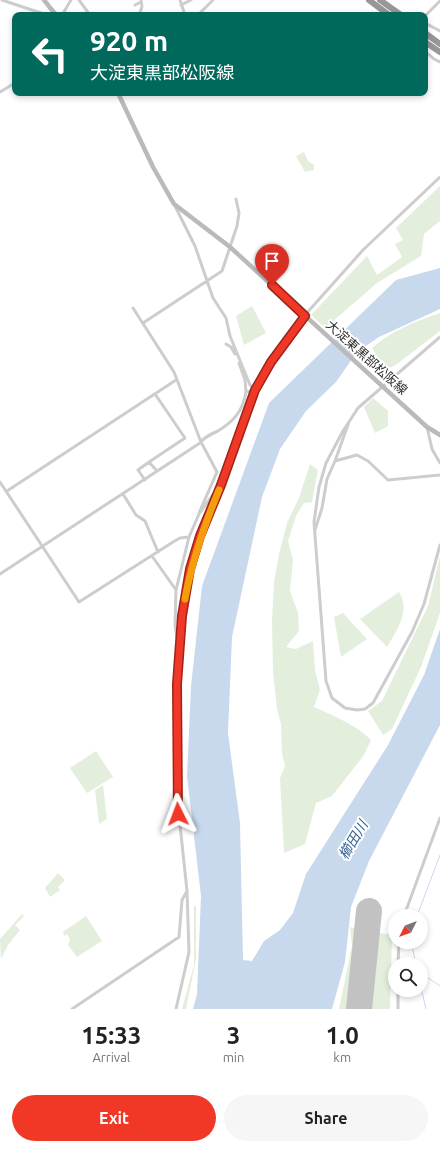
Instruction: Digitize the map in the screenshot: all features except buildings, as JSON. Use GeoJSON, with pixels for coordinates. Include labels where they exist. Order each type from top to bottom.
{"type":"FeatureCollection","features":[{"type":"Feature","properties":{"kind":"highway"},"geometry":{"type":"LineString","coordinates":[[369,0],[385,12]]}},
{"type":"Feature","properties":{"kind":"highway"},"geometry":{"type":"LineString","coordinates":[[380,0],[397,12]]}},
{"type":"Feature","properties":{"kind":"highway"},"geometry":{"type":"LineString","coordinates":[[428,35],[440,44]]}},
{"type":"Feature","properties":{"kind":"highway"},"geometry":{"type":"LineString","coordinates":[[428,44],[440,52]]}},
{"type":"Feature","properties":{"kind":"main road"},"geometry":{"type":"LineString","coordinates":[[44,0],[54,12]]}},
{"type":"Feature","properties":{"kind":"main road","name":"大淀東黒部松阪線"},"geometry":{"type":"LineString","coordinates":[[119,96],[153,168],[174,204],[230,247],[381,386],[427,427],[440,435]]}},
{"type":"Feature","properties":{"kind":"street"},"geometry":{"type":"LineString","coordinates":[[2,0],[38,12]]}},
{"type":"Feature","properties":{"kind":"street"},"geometry":{"type":"LineString","coordinates":[[64,12],[71,0]]}},
{"type":"Feature","properties":{"kind":"street"},"geometry":{"type":"LineString","coordinates":[[78,0],[88,12]]}},
{"type":"Feature","properties":{"kind":"street"},"geometry":{"type":"LineString","coordinates":[[180,0],[184,12]]}},
{"type":"Feature","properties":{"kind":"street"},"geometry":{"type":"LineString","coordinates":[[181,6],[191,0]]}},
{"type":"Feature","properties":{"kind":"street"},"geometry":{"type":"LineString","coordinates":[[207,0],[209,4]]}},
{"type":"Feature","properties":{"kind":"street"},"geometry":{"type":"LineString","coordinates":[[201,12],[213,0]]}},
{"type":"Feature","properties":{"kind":"street"},"geometry":{"type":"LineString","coordinates":[[135,6],[141,1]]}},
{"type":"Feature","properties":{"kind":"street"},"geometry":{"type":"LineString","coordinates":[[140,12],[142,6],[141,1]]}},
{"type":"Feature","properties":{"kind":"street"},"geometry":{"type":"LineString","coordinates":[[428,13],[440,1]]}},
{"type":"Feature","properties":{"kind":"street"},"geometry":{"type":"LineString","coordinates":[[428,24],[440,32]]}},
{"type":"Feature","properties":{"kind":"street"},"geometry":{"type":"LineString","coordinates":[[428,54],[440,62]]}},
{"type":"Feature","properties":{"kind":"street"},"geometry":{"type":"LineString","coordinates":[[0,92],[12,85]]}},
{"type":"Feature","properties":{"kind":"street"},"geometry":{"type":"LineString","coordinates":[[176,1009],[189,952],[187,891],[176,787],[179,652],[182,616],[190,569],[255,390],[271,362],[306,317],[368,244],[440,177]]}},
{"type":"Feature","properties":{"kind":"street"},"geometry":{"type":"LineString","coordinates":[[143,322],[222,271],[237,226],[239,213],[236,198]]}},
{"type":"Feature","properties":{"kind":"street"},"geometry":{"type":"LineString","coordinates":[[174,204],[195,246],[213,298],[226,318],[237,355],[250,385],[255,390]]}},
{"type":"Feature","properties":{"kind":"street"},"geometry":{"type":"LineString","coordinates":[[133,308],[169,363],[201,442],[217,472],[189,538],[176,590],[176,633],[177,648],[179,652]]}},
{"type":"Feature","properties":{"kind":"street"},"geometry":{"type":"LineString","coordinates":[[440,336],[381,386],[358,408],[326,463],[319,487],[315,530],[327,686],[335,702],[351,710],[365,709],[378,697],[424,604],[440,545]]}},
{"type":"Feature","properties":{"kind":"street"},"geometry":{"type":"LineString","coordinates":[[0,574],[145,480],[238,416],[246,392],[245,380],[236,357],[237,355],[231,347],[226,344]]}},
{"type":"Feature","properties":{"kind":"street"},"geometry":{"type":"LineString","coordinates":[[7,491],[176,380]]}},
{"type":"Feature","properties":{"kind":"street"},"geometry":{"type":"LineString","coordinates":[[246,392],[255,390]]}},
{"type":"Feature","properties":{"kind":"street"},"geometry":{"type":"LineString","coordinates":[[145,480],[138,470],[185,438],[155,394]]}},
{"type":"Feature","properties":{"kind":"street"},"geometry":{"type":"LineString","coordinates":[[315,530],[322,508],[327,479],[350,420]]}},
{"type":"Feature","properties":{"kind":"street"},"geometry":{"type":"LineString","coordinates":[[427,427],[432,449],[440,463]]}},
{"type":"Feature","properties":{"kind":"street"},"geometry":{"type":"LineString","coordinates":[[334,461],[357,455],[368,461],[388,480],[440,475]]}},
{"type":"Feature","properties":{"kind":"street"},"geometry":{"type":"LineString","coordinates":[[149,462],[157,471]]}},
{"type":"Feature","properties":{"kind":"street"},"geometry":{"type":"LineString","coordinates":[[0,482],[79,602],[180,538],[189,538]]}},
{"type":"Feature","properties":{"kind":"street"},"geometry":{"type":"LineString","coordinates":[[199,514],[221,485]]}},
{"type":"Feature","properties":{"kind":"street"},"geometry":{"type":"LineString","coordinates":[[123,494],[136,515],[145,521],[158,552]]}},
{"type":"Feature","properties":{"kind":"street"},"geometry":{"type":"LineString","coordinates":[[152,556],[176,590]]}},
{"type":"Feature","properties":{"kind":"street"},"geometry":{"type":"LineString","coordinates":[[407,909],[440,818]]}},
{"type":"Feature","properties":{"kind":"street"},"geometry":{"type":"LineString","coordinates":[[72,1009],[179,937],[182,900],[187,891]]}},
{"type":"Feature","properties":{"kind":"street"},"geometry":{"type":"LineString","coordinates":[[398,997],[398,1009]]}},
{"type":"Feature","properties":{"kind":"green space"},"geometry":{"type":"Polygon","coordinates":[[[304,152],[308,161],[314,165],[314,170],[305,172],[296,156],[304,152]]]}},
{"type":"Feature","properties":{"kind":"green space"},"geometry":{"type":"Polygon","coordinates":[[[440,186],[440,221],[424,234],[421,256],[377,283],[325,328],[311,315],[367,256],[377,275],[402,257],[395,244],[403,240],[396,228],[440,186]]]}},
{"type":"Feature","properties":{"kind":"green space"},"geometry":{"type":"Polygon","coordinates":[[[252,306],[266,333],[244,345],[236,316],[252,306]]]}},
{"type":"Feature","properties":{"kind":"green space"},"geometry":{"type":"Polygon","coordinates":[[[440,313],[440,331],[397,364],[386,370],[372,348],[387,336],[404,327],[440,313]]]}},
{"type":"Feature","properties":{"kind":"green space"},"geometry":{"type":"Polygon","coordinates":[[[373,398],[388,411],[388,426],[375,433],[364,407],[373,398]]]}},
{"type":"Feature","properties":{"kind":"green space"},"geometry":{"type":"Polygon","coordinates":[[[310,464],[318,470],[312,502],[304,503],[296,516],[288,541],[293,560],[290,591],[298,613],[299,631],[286,647],[296,649],[313,641],[315,670],[320,690],[314,707],[337,717],[358,729],[371,740],[364,755],[332,796],[316,803],[305,844],[284,853],[280,778],[285,766],[282,754],[281,724],[277,709],[273,672],[272,621],[274,582],[287,523],[299,498],[310,464]]]}},
{"type":"Feature","properties":{"kind":"green space"},"geometry":{"type":"Polygon","coordinates":[[[440,556],[440,613],[421,667],[392,729],[383,735],[368,711],[382,701],[428,606],[440,556]]]}},
{"type":"Feature","properties":{"kind":"green space"},"geometry":{"type":"Polygon","coordinates":[[[399,592],[404,606],[403,613],[398,627],[387,647],[360,619],[399,592]]]}},
{"type":"Feature","properties":{"kind":"green space"},"geometry":{"type":"Polygon","coordinates":[[[343,613],[367,639],[341,657],[334,617],[343,613]]]}},
{"type":"Feature","properties":{"kind":"green space"},"geometry":{"type":"Polygon","coordinates":[[[96,751],[113,777],[87,793],[70,768],[96,751]]]}},
{"type":"Feature","properties":{"kind":"green space"},"geometry":{"type":"Polygon","coordinates":[[[103,785],[107,819],[99,824],[95,790],[103,785]]]}},
{"type":"Feature","properties":{"kind":"green space"},"geometry":{"type":"Polygon","coordinates":[[[58,873],[65,880],[58,887],[60,890],[50,897],[45,888],[58,873]]]}},
{"type":"Feature","properties":{"kind":"green space"},"geometry":{"type":"Polygon","coordinates":[[[194,905],[196,907],[196,959],[186,1009],[182,1009],[194,965],[194,905]]]}},
{"type":"Feature","properties":{"kind":"green space"},"geometry":{"type":"Polygon","coordinates":[[[22,914],[24,916],[15,925],[20,930],[8,945],[1,959],[0,939],[22,914]]]}},
{"type":"Feature","properties":{"kind":"green space"},"geometry":{"type":"Polygon","coordinates":[[[86,916],[102,941],[77,957],[68,945],[70,939],[67,934],[64,936],[63,932],[86,916]]]}},
{"type":"Feature","properties":{"kind":"green space"},"geometry":{"type":"Polygon","coordinates":[[[350,927],[363,930],[355,1009],[339,1009],[352,946],[350,927]]]}},
{"type":"Feature","properties":{"kind":"green space"},"geometry":{"type":"Polygon","coordinates":[[[369,931],[388,934],[388,949],[392,949],[391,957],[388,957],[388,997],[390,997],[390,1009],[361,1009],[369,931]]]}},
{"type":"Feature","properties":{"kind":"water","name":"櫛田川"},"geometry":{"type":"Polygon","coordinates":[[[440,268],[440,309],[379,337],[357,352],[336,382],[306,411],[280,449],[262,497],[232,637],[228,733],[240,823],[243,960],[252,961],[264,941],[280,930],[293,913],[306,874],[388,745],[424,675],[440,629],[440,725],[369,861],[351,907],[345,962],[332,1009],[193,1009],[197,994],[201,896],[187,776],[191,686],[202,586],[269,403],[396,280],[440,268]]]}},
{"type":"Feature","properties":{"kind":"waterway"},"geometry":{"type":"LineString","coordinates":[[420,909],[440,855]]}},
{"type":"Feature","properties":{"kind":"waterway"},"geometry":{"type":"LineString","coordinates":[[413,949],[414,957]]}},
{"type":"Feature","properties":{"kind":"waterway"},"geometry":{"type":"LineString","coordinates":[[428,978],[440,986]]}},
{"type":"Feature","properties":{"kind":"waterway"},"geometry":{"type":"LineString","coordinates":[[423,997],[426,1009]]}},
{"type":"Feature","properties":{"kind":"runway"},"geometry":{"type":"LineString","coordinates":[[359,1009],[369,911]]}},
{"type":"Feature","properties":{"kind":"slow traffic"},"geometry":{"type":"LineString","coordinates":[[185,599],[190,569],[200,536],[219,490]]}},
{"type":"Feature","properties":{"kind":"route"},"geometry":{"type":"LineString","coordinates":[[178,814],[176,787],[177,684],[182,616],[190,569],[200,536],[221,485],[255,390],[271,362],[305,316],[272,285]]}}]}
